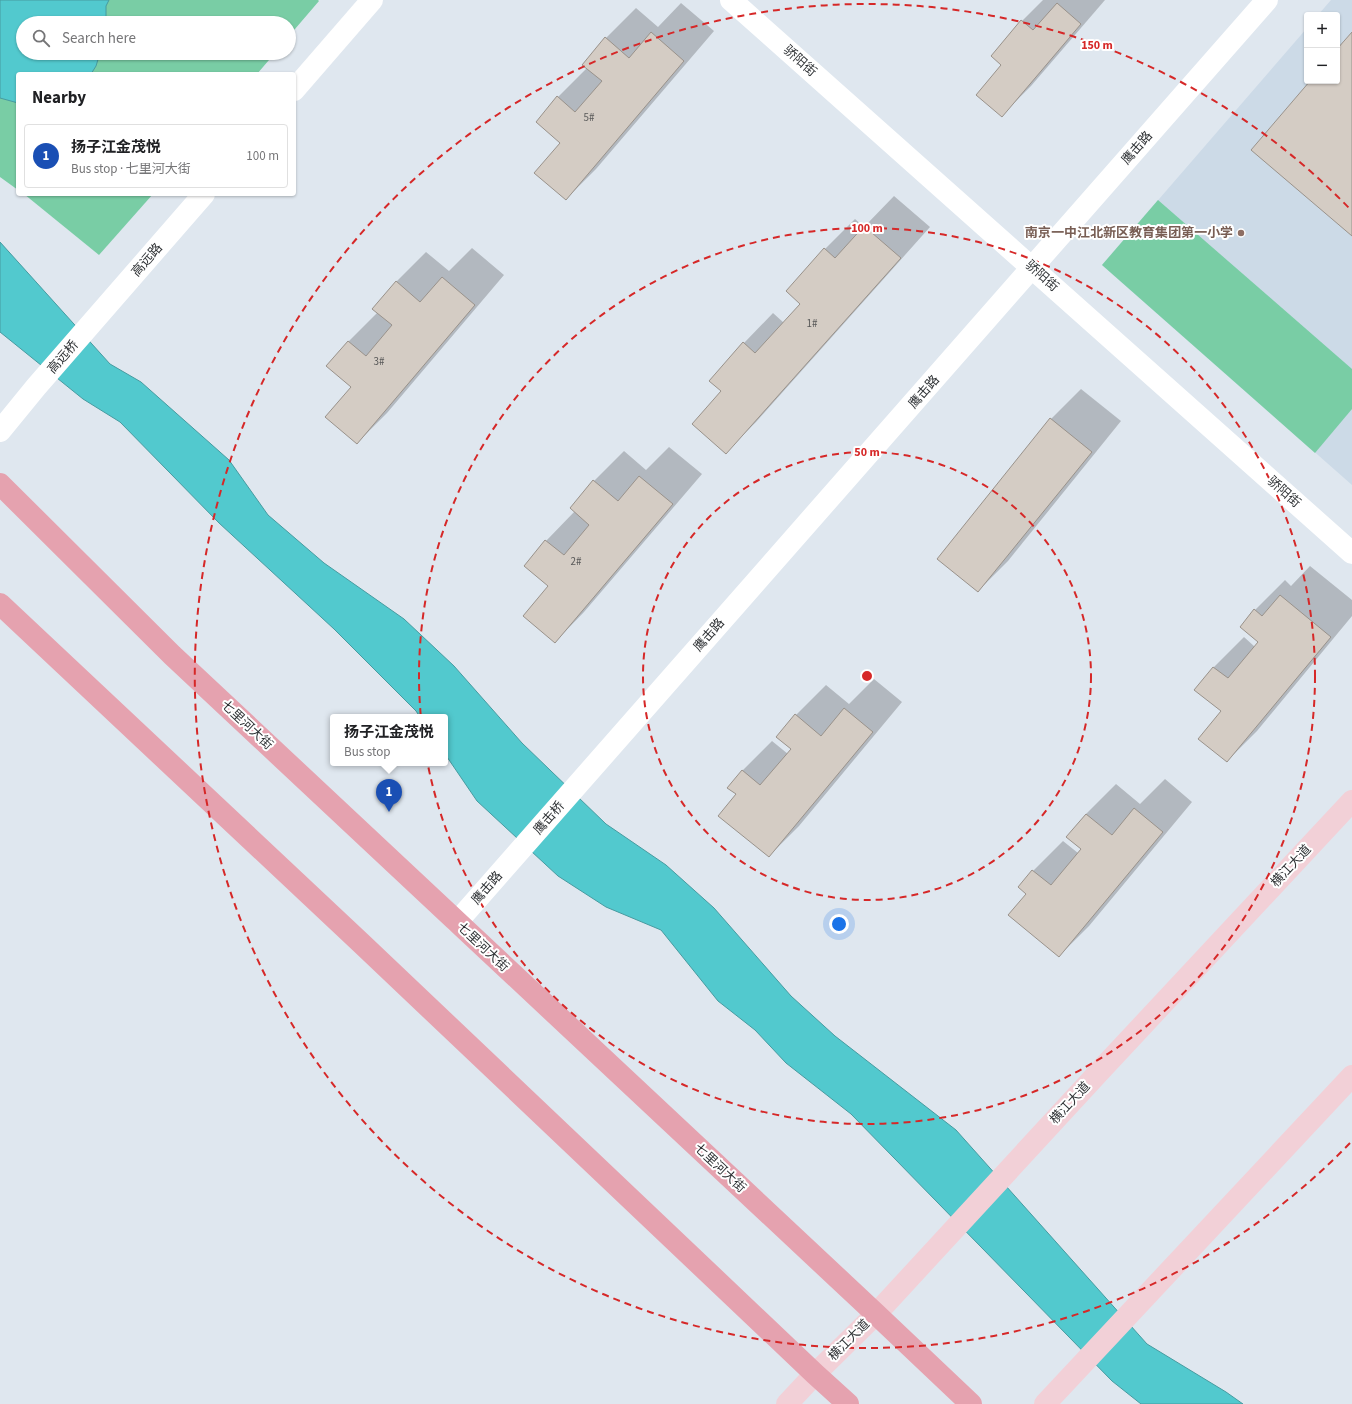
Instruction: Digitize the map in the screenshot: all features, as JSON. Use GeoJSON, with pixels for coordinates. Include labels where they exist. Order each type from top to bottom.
{"type":"FeatureCollection","features":[{"type":"Feature","properties":{"kind":"main road","name":"七里河大街"},"geometry":{"type":"LineString","coordinates":[[0,484],[172,655],[971,1404]]}},
{"type":"Feature","properties":{"kind":"main road"},"geometry":{"type":"LineString","coordinates":[[0,604],[848,1404]]}},
{"type":"Feature","properties":{"kind":"main road","name":"横江大道"},"geometry":{"type":"LineString","coordinates":[[787,1404],[876,1314],[1352,801]]}},
{"type":"Feature","properties":{"kind":"main road"},"geometry":{"type":"LineString","coordinates":[[1052,1397],[1352,1076]]}},
{"type":"Feature","properties":{"kind":"street"},"geometry":{"type":"LineString","coordinates":[[296,88],[372,0]]}},
{"type":"Feature","properties":{"kind":"street","name":"骄阳街"},"geometry":{"type":"LineString","coordinates":[[731,0],[1352,552]]}},
{"type":"Feature","properties":{"kind":"street","name":"鹰击路"},"geometry":{"type":"LineString","coordinates":[[579,783],[1267,0]]}},
{"type":"Feature","properties":{"kind":"street","name":"高远路"},"geometry":{"type":"LineString","coordinates":[[90,326],[202,196]]}},
{"type":"Feature","properties":{"kind":"street","name":"高远桥"},"geometry":{"type":"LineString","coordinates":[[0,431],[90,326]]}},
{"type":"Feature","properties":{"kind":"street","name":"鹰击桥"},"geometry":{"type":"LineString","coordinates":[[518,853],[579,783]]}},
{"type":"Feature","properties":{"kind":"street","name":"鹰击路"},"geometry":{"type":"LineString","coordinates":[[456,922],[518,853]]}},
{"type":"Feature","properties":{"kind":"shaded area","name":"南京一中江北新区教育集团第一小学"},"geometry":{"type":"Polygon","coordinates":[[[1331,0],[1352,0],[1352,485],[1102,265],[1304,31],[1304,84],[1340,84],[1340,12],[1321,12],[1331,0]]]}},
{"type":"Feature","properties":{"kind":"green space"},"geometry":{"type":"Polygon","coordinates":[[[0,0],[319,1],[296,28],[296,16],[16,16],[16,60],[269,60],[259,72],[16,72],[16,189],[0,177],[0,0]]]}},
{"type":"Feature","properties":{"kind":"green space"},"geometry":{"type":"Polygon","coordinates":[[[26,196],[151,196],[99,255],[26,196]]]}},
{"type":"Feature","properties":{"kind":"green space"},"geometry":{"type":"Polygon","coordinates":[[[1158,200],[1352,369],[1352,409],[1315,453],[1102,265],[1158,200]]]}},
{"type":"Feature","properties":{"kind":"water"},"geometry":{"type":"Polygon","coordinates":[[[0,0],[109,0],[106,6],[106,16],[16,16],[16,60],[98,60],[92,72],[16,72],[16,102],[0,98],[0,0]]]}},
{"type":"Feature","properties":{"kind":"water"},"geometry":{"type":"Polygon","coordinates":[[[0,242],[110,364],[141,382],[229,460],[268,515],[324,563],[404,619],[454,666],[522,743],[606,824],[666,865],[714,908],[791,996],[835,1036],[956,1130],[1147,1344],[1243,1404],[1141,1404],[1112,1381],[851,1114],[786,1063],[755,1030],[718,1001],[661,930],[606,907],[558,876],[477,801],[448,758],[448,714],[418,714],[334,629],[219,523],[120,422],[83,399],[0,332],[0,242]]]}},
{"type":"Feature","properties":{"kind":"building"},"geometry":{"type":"Polygon","coordinates":[[[1057,3],[1081,24],[1002,117],[976,95],[1001,65],[991,56],[1021,20],[1033,30],[1057,3]]]}},
{"type":"Feature","properties":{"kind":"building"},"geometry":{"type":"Polygon","coordinates":[[[651,32],[684,61],[566,200],[534,173],[560,143],[536,122],[557,96],[575,112],[602,81],[582,65],[605,37],[629,58],[651,32]]]}},
{"type":"Feature","properties":{"kind":"building"},"geometry":{"type":"Polygon","coordinates":[[[1352,32],[1352,236],[1251,150],[1307,84],[1340,84],[1340,46],[1352,32]]]}},
{"type":"Feature","properties":{"kind":"building"},"geometry":{"type":"Polygon","coordinates":[[[864,226],[901,258],[726,454],[692,424],[721,391],[709,381],[743,342],[755,353],[800,304],[786,291],[824,248],[835,258],[864,226]]]}},
{"type":"Feature","properties":{"kind":"building"},"geometry":{"type":"Polygon","coordinates":[[[442,277],[475,305],[357,444],[325,417],[351,387],[326,366],[348,341],[366,356],[392,325],[372,309],[396,281],[420,302],[442,277]]]}},
{"type":"Feature","properties":{"kind":"building"},"geometry":{"type":"Polygon","coordinates":[[[1050,418],[1092,452],[978,592],[937,559],[1050,418]]]}},
{"type":"Feature","properties":{"kind":"building"},"geometry":{"type":"Polygon","coordinates":[[[639,476],[673,504],[555,643],[523,616],[548,586],[524,566],[545,540],[564,555],[589,525],[570,508],[593,480],[618,501],[639,476]]]}},
{"type":"Feature","properties":{"kind":"building"},"geometry":{"type":"Polygon","coordinates":[[[1280,595],[1331,637],[1227,762],[1198,739],[1221,711],[1194,690],[1213,667],[1228,678],[1258,642],[1240,627],[1254,609],[1262,616],[1280,595]]]}},
{"type":"Feature","properties":{"kind":"building"},"geometry":{"type":"Polygon","coordinates":[[[844,708],[873,732],[769,857],[718,816],[736,794],[727,788],[742,770],[760,785],[791,749],[776,737],[795,714],[821,736],[844,708]]]}},
{"type":"Feature","properties":{"kind":"building"},"geometry":{"type":"Polygon","coordinates":[[[1134,808],[1163,832],[1059,957],[1008,915],[1026,894],[1018,887],[1032,870],[1051,885],[1081,849],[1066,837],[1086,814],[1112,835],[1134,808]]]}},
{"type":"Feature","properties":{"kind":"place","name":"南京一中江北新区教育集团第一小学"},"geometry":{"type":"Point","coordinates":[1241,233]}},
{"type":"Feature","properties":{"kind":"place","name":"扬子江金茂悦"},"geometry":{"type":"Point","coordinates":[389,812]}}]}
